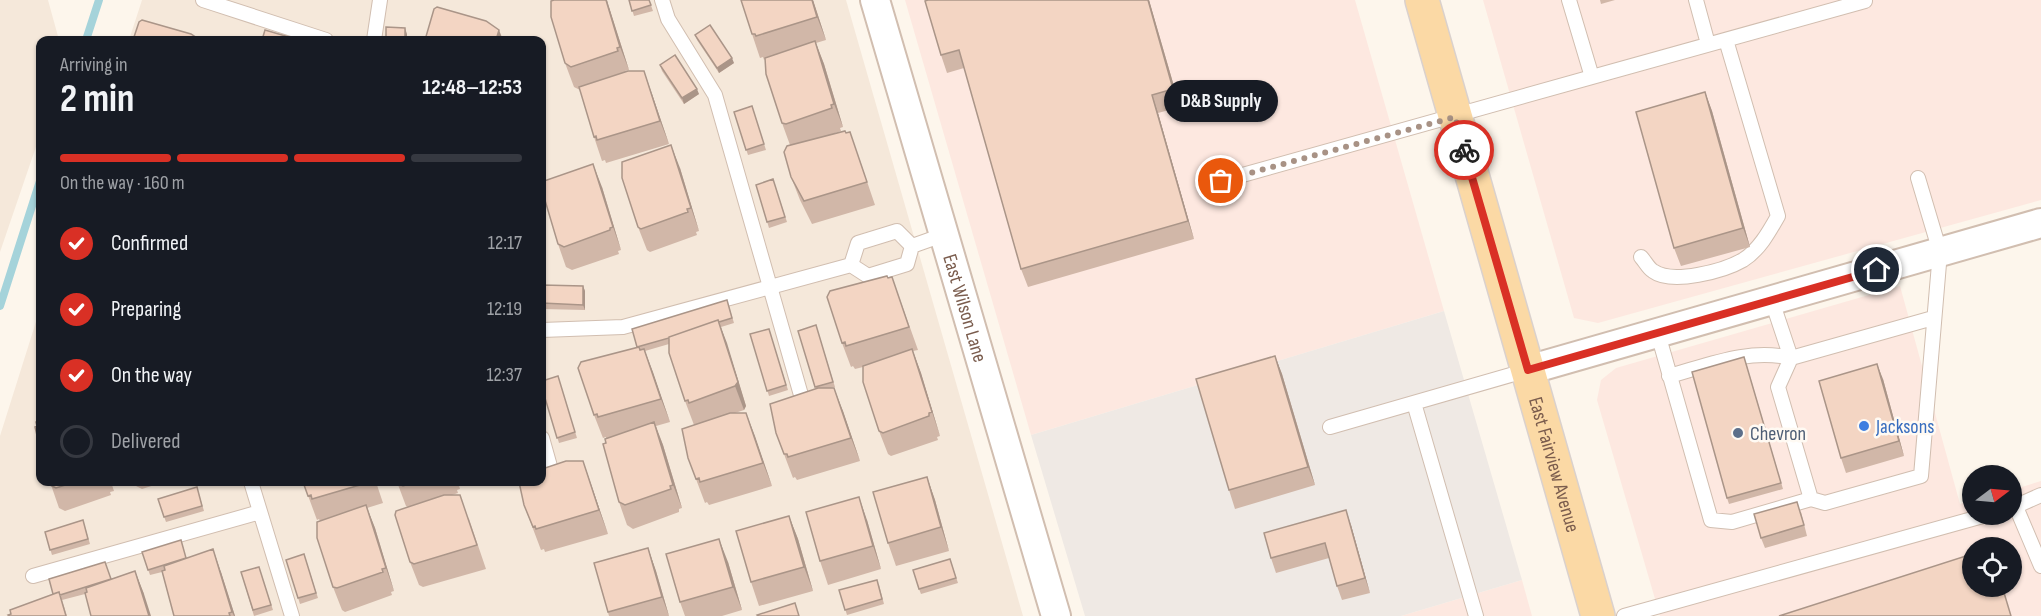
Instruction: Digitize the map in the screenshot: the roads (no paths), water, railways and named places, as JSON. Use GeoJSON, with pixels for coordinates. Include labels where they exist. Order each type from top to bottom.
{"type":"FeatureCollection","features":[{"type":"Feature","properties":{"kind":"main road","name":"East Fairview Avenue"},"geometry":{"type":"LineString","coordinates":[[1422,0],[1598,616]]}},
{"type":"Feature","properties":{"kind":"street","name":"East Wilson Lane"},"geometry":{"type":"LineString","coordinates":[[875,0],[1056,616]]}},
{"type":"Feature","properties":{"kind":"street"},"geometry":{"type":"LineString","coordinates":[[1528,370],[2041,223]]}},
{"type":"Feature","properties":{"kind":"lane"},"geometry":{"type":"LineString","coordinates":[[203,0],[314,36]]}},
{"type":"Feature","properties":{"kind":"lane"},"geometry":{"type":"LineString","coordinates":[[375,36],[380,0]]}},
{"type":"Feature","properties":{"kind":"lane"},"geometry":{"type":"LineString","coordinates":[[662,0],[668,19],[715,95],[801,395]]}},
{"type":"Feature","properties":{"kind":"lane"},"geometry":{"type":"LineString","coordinates":[[1569,0],[1592,77]]}},
{"type":"Feature","properties":{"kind":"lane"},"geometry":{"type":"LineString","coordinates":[[1696,0],[1708,45]]}},
{"type":"Feature","properties":{"kind":"lane"},"geometry":{"type":"LineString","coordinates":[[1221,181],[1865,1]]}},
{"type":"Feature","properties":{"kind":"lane"},"geometry":{"type":"LineString","coordinates":[[1641,257],[1652,271],[1665,276],[1689,276],[1724,267],[1743,260],[1760,245],[1778,216],[1726,40]]}},
{"type":"Feature","properties":{"kind":"lane"},"geometry":{"type":"LineString","coordinates":[[1658,334],[1711,520],[1732,522],[1811,500],[1825,503],[1921,476],[1940,252],[1918,178]]}},
{"type":"Feature","properties":{"kind":"lane"},"geometry":{"type":"LineString","coordinates":[[851,265],[858,243],[897,231],[912,246]]}},
{"type":"Feature","properties":{"kind":"lane"},"geometry":{"type":"LineString","coordinates":[[912,246],[944,235]]}},
{"type":"Feature","properties":{"kind":"lane"},"geometry":{"type":"LineString","coordinates":[[546,330],[623,327],[851,265],[868,276],[907,264],[912,246]]}},
{"type":"Feature","properties":{"kind":"lane"},"geometry":{"type":"LineString","coordinates":[[1772,301],[1791,358],[1778,387],[1811,500]]}},
{"type":"Feature","properties":{"kind":"lane"},"geometry":{"type":"LineString","coordinates":[[1669,376],[1744,356],[1770,353],[1791,358],[1933,318]]}},
{"type":"Feature","properties":{"kind":"lane"},"geometry":{"type":"LineString","coordinates":[[1330,427],[1528,370]]}},
{"type":"Feature","properties":{"kind":"lane"},"geometry":{"type":"LineString","coordinates":[[1414,403],[1476,616]]}},
{"type":"Feature","properties":{"kind":"lane"},"geometry":{"type":"LineString","coordinates":[[546,452],[551,470]]}},
{"type":"Feature","properties":{"kind":"lane"},"geometry":{"type":"LineString","coordinates":[[252,486],[292,616]]}},
{"type":"Feature","properties":{"kind":"lane"},"geometry":{"type":"LineString","coordinates":[[2022,504],[2041,495]]}},
{"type":"Feature","properties":{"kind":"lane"},"geometry":{"type":"LineString","coordinates":[[33,576],[260,512]]}},
{"type":"Feature","properties":{"kind":"lane"},"geometry":{"type":"LineString","coordinates":[[1624,616],[1962,522]]}},
{"type":"Feature","properties":{"kind":"lane"},"geometry":{"type":"LineString","coordinates":[[2022,525],[2041,566]]}},
{"type":"Feature","properties":{"kind":"waterway"},"geometry":{"type":"LineString","coordinates":[[87,36],[99,0]]}},
{"type":"Feature","properties":{"kind":"waterway"},"geometry":{"type":"LineString","coordinates":[[0,306],[36,194]]}},
{"type":"Feature","properties":{"kind":"place","name":"D&B Supply"},"geometry":{"type":"Point","coordinates":[1221,181]}},
{"type":"Feature","properties":{"kind":"place","name":"Jacksons"},"geometry":{"type":"Point","coordinates":[1864,426]}},
{"type":"Feature","properties":{"kind":"place","name":"Chevron"},"geometry":{"type":"Point","coordinates":[1738,433]}}]}
